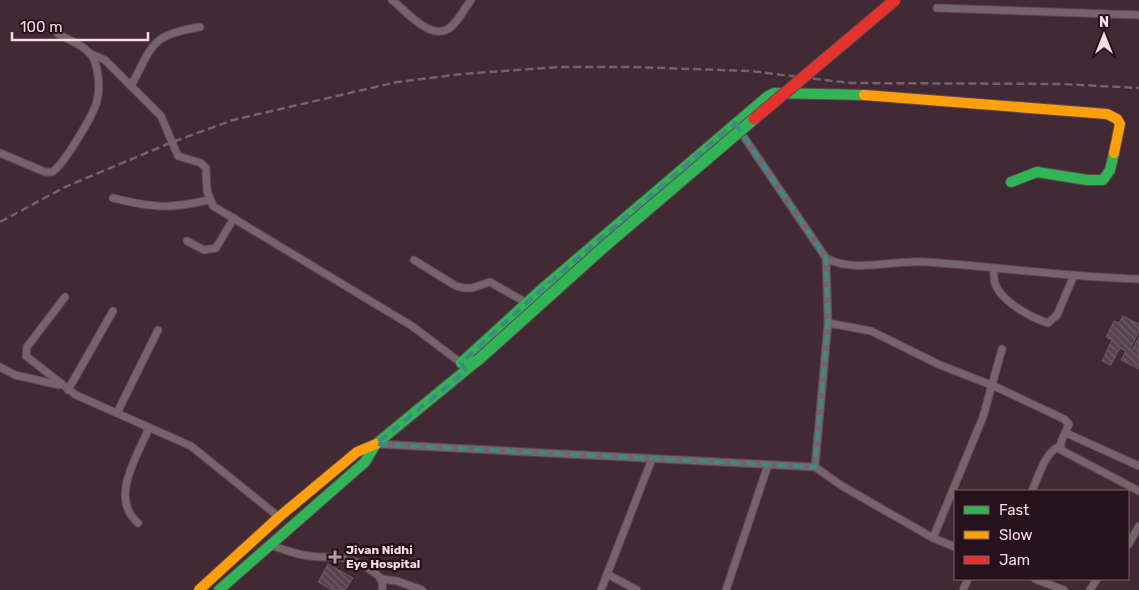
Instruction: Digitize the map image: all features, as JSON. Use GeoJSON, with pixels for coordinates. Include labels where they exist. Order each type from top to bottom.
{"type":"FeatureCollection","features":[{"type":"Feature","properties":{"kind":"main road"},"geometry":{"type":"LineString","coordinates":[[463,367],[477,361],[605,246],[895,0]]}},
{"type":"Feature","properties":{"kind":"main road"},"geometry":{"type":"LineString","coordinates":[[218,590],[365,462],[376,444],[463,367],[527,303],[768,96],[779,92],[856,94],[1107,114],[1117,119],[1120,124],[1110,170],[1103,180],[1090,181],[1041,172],[1026,175],[1011,182]]}},
{"type":"Feature","properties":{"kind":"main road"},"geometry":{"type":"LineString","coordinates":[[199,590],[279,517],[357,452],[376,444]]}},
{"type":"Feature","properties":{"kind":"street"},"geometry":{"type":"LineString","coordinates":[[392,0],[429,30],[438,32],[446,30],[454,23],[471,0]]}},
{"type":"Feature","properties":{"kind":"street"},"geometry":{"type":"LineString","coordinates":[[937,8],[1139,15]]}},
{"type":"Feature","properties":{"kind":"street"},"geometry":{"type":"LineString","coordinates":[[131,86],[150,51],[160,38],[175,31],[200,27]]}},
{"type":"Feature","properties":{"kind":"street"},"geometry":{"type":"LineString","coordinates":[[58,34],[89,53],[101,57],[160,116],[178,156],[201,163],[206,168],[209,200],[214,206],[412,326],[463,367]]}},
{"type":"Feature","properties":{"kind":"street"},"geometry":{"type":"LineString","coordinates":[[0,153],[45,172],[52,172],[58,169],[74,145],[98,99],[97,71],[89,53]]}},
{"type":"Feature","properties":{"kind":"street"},"geometry":{"type":"LineString","coordinates":[[736,123],[826,258],[833,262],[846,264],[925,262],[994,269],[1139,279]]}},
{"type":"Feature","properties":{"kind":"street"},"geometry":{"type":"LineString","coordinates":[[114,198],[158,207],[173,208],[209,200]]}},
{"type":"Feature","properties":{"kind":"street"},"geometry":{"type":"LineString","coordinates":[[187,242],[204,250],[216,248],[234,218]]}},
{"type":"Feature","properties":{"kind":"street"},"geometry":{"type":"LineString","coordinates":[[814,467],[828,323],[826,258]]}},
{"type":"Feature","properties":{"kind":"street"},"geometry":{"type":"LineString","coordinates":[[414,260],[456,286],[472,288],[490,282],[527,303]]}},
{"type":"Feature","properties":{"kind":"street"},"geometry":{"type":"LineString","coordinates":[[994,269],[995,284],[1001,294],[1040,320],[1048,323],[1057,315],[1074,275]]}},
{"type":"Feature","properties":{"kind":"street"},"geometry":{"type":"LineString","coordinates":[[65,297],[25,353],[26,356],[68,390],[191,446],[279,517]]}},
{"type":"Feature","properties":{"kind":"street"},"geometry":{"type":"LineString","coordinates":[[68,390],[113,311]]}},
{"type":"Feature","properties":{"kind":"street"},"geometry":{"type":"LineString","coordinates":[[828,323],[871,331],[940,365],[994,386],[1067,421],[1069,424],[1060,446],[1054,449],[1048,457],[1032,490]]}},
{"type":"Feature","properties":{"kind":"street"},"geometry":{"type":"LineString","coordinates":[[117,413],[158,330]]}},
{"type":"Feature","properties":{"kind":"street"},"geometry":{"type":"LineString","coordinates":[[933,538],[983,417],[994,386],[1002,349]]}},
{"type":"Feature","properties":{"kind":"street"},"geometry":{"type":"LineString","coordinates":[[0,368],[15,375],[61,385]]}},
{"type":"Feature","properties":{"kind":"street"},"geometry":{"type":"LineString","coordinates":[[138,523],[126,509],[124,489],[148,428]]}},
{"type":"Feature","properties":{"kind":"street"},"geometry":{"type":"LineString","coordinates":[[1066,433],[1139,466]]}},
{"type":"Feature","properties":{"kind":"street"},"geometry":{"type":"LineString","coordinates":[[376,444],[814,467],[842,486],[933,538],[954,547]]}},
{"type":"Feature","properties":{"kind":"street"},"geometry":{"type":"LineString","coordinates":[[1060,446],[1063,452],[1139,491]]}},
{"type":"Feature","properties":{"kind":"street"},"geometry":{"type":"LineString","coordinates":[[601,590],[652,459]]}},
{"type":"Feature","properties":{"kind":"street"},"geometry":{"type":"LineString","coordinates":[[726,590],[768,466]]}},
{"type":"Feature","properties":{"kind":"street"},"geometry":{"type":"LineString","coordinates":[[1129,543],[1139,526]]}},
{"type":"Feature","properties":{"kind":"street"},"geometry":{"type":"LineString","coordinates":[[269,545],[301,555],[334,555],[352,559],[381,579],[397,581],[422,590]]}},
{"type":"Feature","properties":{"kind":"street"},"geometry":{"type":"LineString","coordinates":[[607,574],[637,590]]}},
{"type":"Feature","properties":{"kind":"street"},"geometry":{"type":"LineString","coordinates":[[381,579],[382,590]]}},
{"type":"Feature","properties":{"kind":"street"},"geometry":{"type":"LineString","coordinates":[[1038,580],[1064,590]]}},
{"type":"Feature","properties":{"kind":"highlighted area"},"geometry":{"type":"Polygon","coordinates":[[[735,123],[826,258],[828,323],[815,467],[376,444],[466,371],[461,363],[543,288],[735,123]]]}},
{"type":"Feature","properties":{"kind":"building"},"geometry":{"type":"Polygon","coordinates":[[[1123,316],[1139,324],[1139,331],[1130,349],[1132,350],[1139,337],[1139,369],[1121,360],[1126,351],[1120,348],[1111,365],[1102,361],[1112,340],[1106,337],[1114,321],[1119,323],[1123,316]]]}},
{"type":"Feature","properties":{"kind":"building"},"geometry":{"type":"Polygon","coordinates":[[[328,564],[353,578],[345,590],[332,590],[318,582],[328,564]]]}},
{"type":"Feature","properties":{"kind":"railway"},"geometry":{"type":"LineString","coordinates":[[0,222],[65,187],[170,143],[233,120],[397,82],[462,74],[559,67],[634,67],[750,71],[850,83],[1062,84],[1139,88]]}},
{"type":"Feature","properties":{"kind":"traffic: fast"},"geometry":{"type":"LineString","coordinates":[[461,363],[543,288],[768,96],[774,93],[864,95]]}},
{"type":"Feature","properties":{"kind":"traffic: fast"},"geometry":{"type":"LineString","coordinates":[[477,361],[605,246],[754,119]]}},
{"type":"Feature","properties":{"kind":"traffic: fast"},"geometry":{"type":"LineString","coordinates":[[1011,182],[1037,172],[1087,180],[1103,180],[1110,170],[1114,153]]}},
{"type":"Feature","properties":{"kind":"traffic: fast"},"geometry":{"type":"LineString","coordinates":[[219,590],[365,462],[376,444],[477,361]]}},
{"type":"Feature","properties":{"kind":"traffic: slow"},"geometry":{"type":"LineString","coordinates":[[864,95],[1107,114],[1117,119],[1120,124],[1114,153]]}},
{"type":"Feature","properties":{"kind":"traffic: slow"},"geometry":{"type":"LineString","coordinates":[[199,590],[279,517],[357,452],[376,444]]}},
{"type":"Feature","properties":{"kind":"traffic: jam"},"geometry":{"type":"LineString","coordinates":[[754,119],[895,0]]}},
{"type":"Feature","properties":{"kind":"place","name":"Jivan Nidhi Eye Hospital"},"geometry":{"type":"Point","coordinates":[335,557]}}]}
